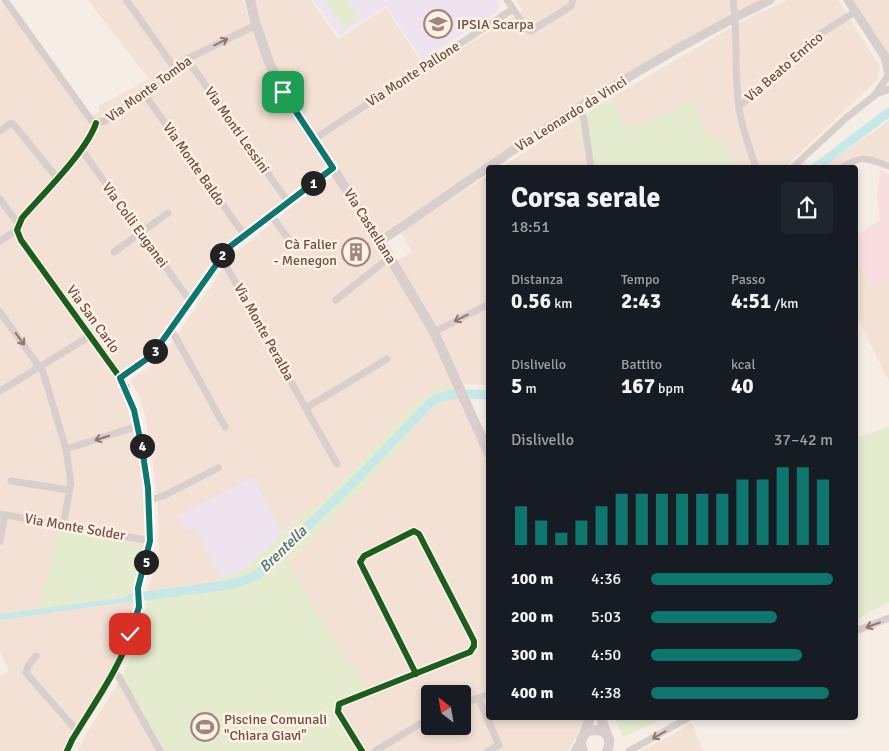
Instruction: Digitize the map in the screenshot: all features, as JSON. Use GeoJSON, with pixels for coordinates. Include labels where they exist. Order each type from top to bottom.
{"type":"FeatureCollection","features":[{"type":"Feature","properties":{"kind":"main road","name":"Via Castellana"},"geometry":{"type":"LineString","coordinates":[[250,0],[256,25],[269,62],[283,92],[380,240],[434,332],[486,447]]}},
{"type":"Feature","properties":{"kind":"main road"},"geometry":{"type":"LineString","coordinates":[[583,751],[581,743],[589,720]]}},
{"type":"Feature","properties":{"kind":"main road"},"geometry":{"type":"LineString","coordinates":[[602,720],[609,744],[607,751]]}},
{"type":"Feature","properties":{"kind":"main road"},"geometry":{"type":"LineString","coordinates":[[583,736],[596,729],[607,737],[618,751]]}},
{"type":"Feature","properties":{"kind":"street"},"geometry":{"type":"LineString","coordinates":[[0,241],[17,227],[58,178],[81,149],[94,130],[96,123],[91,120],[5,0]]}},
{"type":"Feature","properties":{"kind":"street"},"geometry":{"type":"LineString","coordinates":[[507,0],[527,29],[531,31],[571,6],[573,0]]}},
{"type":"Feature","properties":{"kind":"street"},"geometry":{"type":"LineString","coordinates":[[733,0],[739,107],[742,124],[755,165]]}},
{"type":"Feature","properties":{"kind":"street","name":"Via Leonardo da Vinci"},"geometry":{"type":"LineString","coordinates":[[492,165],[580,108],[735,17],[770,0]]}},
{"type":"Feature","properties":{"kind":"street"},"geometry":{"type":"LineString","coordinates":[[848,0],[887,60],[889,80]]}},
{"type":"Feature","properties":{"kind":"street"},"geometry":{"type":"LineString","coordinates":[[127,1],[174,68]]}},
{"type":"Feature","properties":{"kind":"street","name":"Via Monte Pallone"},"geometry":{"type":"LineString","coordinates":[[314,140],[512,9]]}},
{"type":"Feature","properties":{"kind":"street","name":"Via Beato Enrico"},"geometry":{"type":"LineString","coordinates":[[739,107],[815,37],[856,12]]}},
{"type":"Feature","properties":{"kind":"street","name":"Via Monte Tomba"},"geometry":{"type":"LineString","coordinates":[[96,123],[106,121],[187,59],[256,25]]}},
{"type":"Feature","properties":{"kind":"street","name":"Via Monti Lessini"},"geometry":{"type":"LineString","coordinates":[[187,59],[288,202]]}},
{"type":"Feature","properties":{"kind":"street"},"geometry":{"type":"LineString","coordinates":[[795,165],[874,96],[889,74]]}},
{"type":"Feature","properties":{"kind":"street"},"geometry":{"type":"LineString","coordinates":[[874,96],[889,89]]}},
{"type":"Feature","properties":{"kind":"street","name":"Via Monte Baldo"},"geometry":{"type":"LineString","coordinates":[[143,92],[245,236]]}},
{"type":"Feature","properties":{"kind":"street"},"geometry":{"type":"LineString","coordinates":[[580,108],[584,120],[591,165]]}},
{"type":"Feature","properties":{"kind":"street"},"geometry":{"type":"LineString","coordinates":[[0,131],[11,123],[15,126],[58,178]]}},
{"type":"Feature","properties":{"kind":"street","name":"Via Colli Euganei"},"geometry":{"type":"LineString","coordinates":[[81,149],[190,301]]}},
{"type":"Feature","properties":{"kind":"street"},"geometry":{"type":"LineString","coordinates":[[845,165],[858,158],[862,158],[889,166]]}},
{"type":"Feature","properties":{"kind":"street"},"geometry":{"type":"LineString","coordinates":[[120,378],[151,356],[228,248],[333,168]]}},
{"type":"Feature","properties":{"kind":"street","name":"Via Leonardo da Vinci"},"geometry":{"type":"LineString","coordinates":[[380,240],[486,169]]}},
{"type":"Feature","properties":{"kind":"street","name":"Via San Carlo"},"geometry":{"type":"LineString","coordinates":[[0,200],[17,227],[21,240],[120,378],[134,410],[138,426],[148,501],[150,541],[138,588],[139,607],[135,622],[113,672],[77,731],[69,750]]}},
{"type":"Feature","properties":{"kind":"street"},"geometry":{"type":"LineString","coordinates":[[114,252],[168,213]]}},
{"type":"Feature","properties":{"kind":"street"},"geometry":{"type":"LineString","coordinates":[[271,215],[290,240]]}},
{"type":"Feature","properties":{"kind":"street","name":"Via Monte Peralba"},"geometry":{"type":"LineString","coordinates":[[221,257],[337,464]]}},
{"type":"Feature","properties":{"kind":"street"},"geometry":{"type":"LineString","coordinates":[[336,300],[390,257]]}},
{"type":"Feature","properties":{"kind":"street"},"geometry":{"type":"LineString","coordinates":[[434,332],[486,306]]}},
{"type":"Feature","properties":{"kind":"street"},"geometry":{"type":"LineString","coordinates":[[0,312],[43,372],[66,450],[71,483],[63,526]]}},
{"type":"Feature","properties":{"kind":"street"},"geometry":{"type":"LineString","coordinates":[[171,329],[225,427]]}},
{"type":"Feature","properties":{"kind":"street"},"geometry":{"type":"LineString","coordinates":[[0,391],[90,336]]}},
{"type":"Feature","properties":{"kind":"street"},"geometry":{"type":"LineString","coordinates":[[306,408],[387,359]]}},
{"type":"Feature","properties":{"kind":"street"},"geometry":{"type":"LineString","coordinates":[[66,450],[138,426]]}},
{"type":"Feature","properties":{"kind":"street"},"geometry":{"type":"LineString","coordinates":[[148,501],[218,468]]}},
{"type":"Feature","properties":{"kind":"street"},"geometry":{"type":"LineString","coordinates":[[11,480],[69,490]]}},
{"type":"Feature","properties":{"kind":"street"},"geometry":{"type":"LineString","coordinates":[[0,542],[2,514]]}},
{"type":"Feature","properties":{"kind":"street","name":"Via Monte Solder"},"geometry":{"type":"LineString","coordinates":[[2,514],[150,541]]}},
{"type":"Feature","properties":{"kind":"street"},"geometry":{"type":"LineString","coordinates":[[362,751],[338,712],[337,708],[341,703],[416,674],[470,652],[474,644],[419,534],[414,531],[364,556],[360,562],[416,674]]}},
{"type":"Feature","properties":{"kind":"street"},"geometry":{"type":"LineString","coordinates":[[858,630],[889,618]]}},
{"type":"Feature","properties":{"kind":"street"},"geometry":{"type":"LineString","coordinates":[[36,656],[28,666],[26,673],[77,731]]}},
{"type":"Feature","properties":{"kind":"street"},"geometry":{"type":"LineString","coordinates":[[113,672],[119,677],[160,751]]}},
{"type":"Feature","properties":{"kind":"street"},"geometry":{"type":"LineString","coordinates":[[471,701],[486,695]]}},
{"type":"Feature","properties":{"kind":"street"},"geometry":{"type":"LineString","coordinates":[[478,698],[486,715]]}},
{"type":"Feature","properties":{"kind":"street"},"geometry":{"type":"LineString","coordinates":[[488,720],[500,745],[488,751]]}},
{"type":"Feature","properties":{"kind":"street"},"geometry":{"type":"LineString","coordinates":[[630,751],[684,720]]}},
{"type":"Feature","properties":{"kind":"street"},"geometry":{"type":"LineString","coordinates":[[375,751],[421,723]]}},
{"type":"Feature","properties":{"kind":"street"},"geometry":{"type":"LineString","coordinates":[[575,751],[583,736]]}},
{"type":"Feature","properties":{"kind":"shaded area"},"geometry":{"type":"Polygon","coordinates":[[[88,0],[243,0],[257,45],[275,86],[327,166],[221,250],[158,341],[142,358],[119,373],[117,378],[129,400],[133,413],[141,457],[146,509],[147,547],[59,530],[39,609],[0,614],[0,1],[90,113],[94,115],[99,112],[99,106],[149,79],[88,0]]]}},
{"type":"Feature","properties":{"kind":"shaded area"},"geometry":{"type":"Polygon","coordinates":[[[255,0],[311,0],[338,39],[386,8],[423,65],[316,134],[284,83],[264,38],[255,0]]]}},
{"type":"Feature","properties":{"kind":"shaded area","name":"IPSIA Scarpa"},"geometry":{"type":"Polygon","coordinates":[[[314,0],[497,0],[500,7],[497,12],[422,60],[386,6],[339,36],[314,0]]]}},
{"type":"Feature","properties":{"kind":"shaded area"},"geometry":{"type":"Polygon","coordinates":[[[516,0],[760,0],[734,13],[585,100],[381,234],[319,140],[472,42],[513,17],[520,15],[522,9],[516,0]]]}},
{"type":"Feature","properties":{"kind":"shaded area"},"geometry":{"type":"Polygon","coordinates":[[[787,0],[838,0],[880,67],[878,79],[787,165],[735,165],[721,140],[707,134],[628,129],[611,98],[739,23],[787,0]]]}},
{"type":"Feature","properties":{"kind":"shaded area"},"geometry":{"type":"Polygon","coordinates":[[[854,0],[889,0],[889,56],[854,0]]]}},
{"type":"Feature","properties":{"kind":"shaded area"},"geometry":{"type":"Polygon","coordinates":[[[575,120],[588,165],[505,165],[575,120]]]}},
{"type":"Feature","properties":{"kind":"shaded area"},"geometry":{"type":"Polygon","coordinates":[[[889,121],[889,161],[861,154],[851,157],[838,165],[826,165],[889,121]]]}},
{"type":"Feature","properties":{"kind":"shaded area"},"geometry":{"type":"Polygon","coordinates":[[[880,170],[889,174],[889,279],[872,287],[858,262],[858,235],[880,220],[877,194],[880,170]]]}},
{"type":"Feature","properties":{"kind":"shaded area"},"geometry":{"type":"Polygon","coordinates":[[[333,176],[375,239],[432,335],[454,385],[413,406],[316,510],[293,522],[236,574],[218,580],[147,592],[159,553],[158,508],[152,455],[144,410],[130,380],[150,367],[168,348],[231,257],[294,205],[333,176]]]}},
{"type":"Feature","properties":{"kind":"shaded area"},"geometry":{"type":"Polygon","coordinates":[[[486,177],[486,385],[463,384],[395,261],[412,252],[400,231],[486,177]]]}},
{"type":"Feature","properties":{"kind":"shaded area"},"geometry":{"type":"Polygon","coordinates":[[[858,262],[872,287],[889,279],[889,382],[858,318],[858,262]]]}},
{"type":"Feature","properties":{"kind":"shaded area"},"geometry":{"type":"Polygon","coordinates":[[[459,395],[486,459],[486,720],[584,720],[582,729],[567,751],[357,751],[331,710],[370,695],[287,564],[402,446],[423,415],[459,395]]]}},
{"type":"Feature","properties":{"kind":"shaded area"},"geometry":{"type":"Polygon","coordinates":[[[253,477],[285,539],[240,574],[220,578],[195,527],[186,531],[178,516],[253,477]]]}},
{"type":"Feature","properties":{"kind":"shaded area"},"geometry":{"type":"Polygon","coordinates":[[[135,601],[134,618],[112,671],[65,751],[0,751],[0,676],[9,671],[0,651],[0,620],[135,601]]]}},
{"type":"Feature","properties":{"kind":"shaded area"},"geometry":{"type":"Polygon","coordinates":[[[122,677],[164,751],[78,751],[85,736],[122,677]]]}},
{"type":"Feature","properties":{"kind":"shaded area"},"geometry":{"type":"Polygon","coordinates":[[[691,723],[703,751],[640,751],[667,738],[691,723]]]}},
{"type":"Feature","properties":{"kind":"green space"},"geometry":{"type":"Polygon","coordinates":[[[325,0],[348,0],[360,18],[344,29],[325,0]]]}},
{"type":"Feature","properties":{"kind":"green space"},"geometry":{"type":"Polygon","coordinates":[[[611,98],[628,129],[694,101],[707,134],[721,140],[735,165],[588,165],[575,120],[611,98]]]}},
{"type":"Feature","properties":{"kind":"green space"},"geometry":{"type":"Polygon","coordinates":[[[454,385],[459,395],[423,415],[402,446],[287,564],[370,695],[331,710],[357,751],[164,751],[122,677],[145,621],[147,592],[218,580],[236,574],[247,567],[308,509],[313,505],[316,510],[413,406],[431,391],[454,385]]]}},
{"type":"Feature","properties":{"kind":"green space"},"geometry":{"type":"Polygon","coordinates":[[[889,427],[889,602],[858,619],[858,437],[889,427]]]}},
{"type":"Feature","properties":{"kind":"green space"},"geometry":{"type":"Polygon","coordinates":[[[59,530],[147,547],[134,596],[39,609],[59,530]]]}},
{"type":"Feature","properties":{"kind":"green space"},"geometry":{"type":"Polygon","coordinates":[[[616,720],[660,720],[623,737],[616,720]]]}},
{"type":"Feature","properties":{"kind":"water"},"geometry":{"type":"Polygon","coordinates":[[[134,596],[135,601],[0,620],[0,614],[134,596]]]}},
{"type":"Feature","properties":{"kind":"waterway","name":"Brentella"},"geometry":{"type":"LineString","coordinates":[[819,165],[889,112]]}},
{"type":"Feature","properties":{"kind":"waterway","name":"Brentella"},"geometry":{"type":"LineString","coordinates":[[131,598],[227,585],[241,582],[257,575],[358,478],[431,402],[444,396],[486,395]]}},
{"type":"Feature","properties":{"kind":"cycle path"},"geometry":{"type":"LineString","coordinates":[[67,751],[123,653],[137,617],[139,582],[150,546],[148,482],[142,442],[126,386],[21,240],[17,230],[22,218],[74,159],[96,123]]}},
{"type":"Feature","properties":{"kind":"cycle path"},"geometry":{"type":"LineString","coordinates":[[362,751],[338,712],[339,704],[470,652],[474,646],[474,641],[419,534],[414,531],[364,556],[360,562],[416,674]]}},
{"type":"Feature","properties":{"kind":"place","name":"IPSIA Scarpa"},"geometry":{"type":"Point","coordinates":[438,24]}},
{"type":"Feature","properties":{"kind":"place","name":"Cà Falier - Menegon"},"geometry":{"type":"Point","coordinates":[356,252]}},
{"type":"Feature","properties":{"kind":"place","name":"Piscine Comunali \"Chiara Giavi\""},"geometry":{"type":"Point","coordinates":[205,727]}},
{"type":"Feature","properties":{"kind":"route"},"geometry":{"type":"LineString","coordinates":[[130,634],[139,607],[138,588],[148,555],[150,541],[148,488],[134,410],[126,386],[120,378],[151,356],[228,248],[333,168],[283,92]]}}]}
